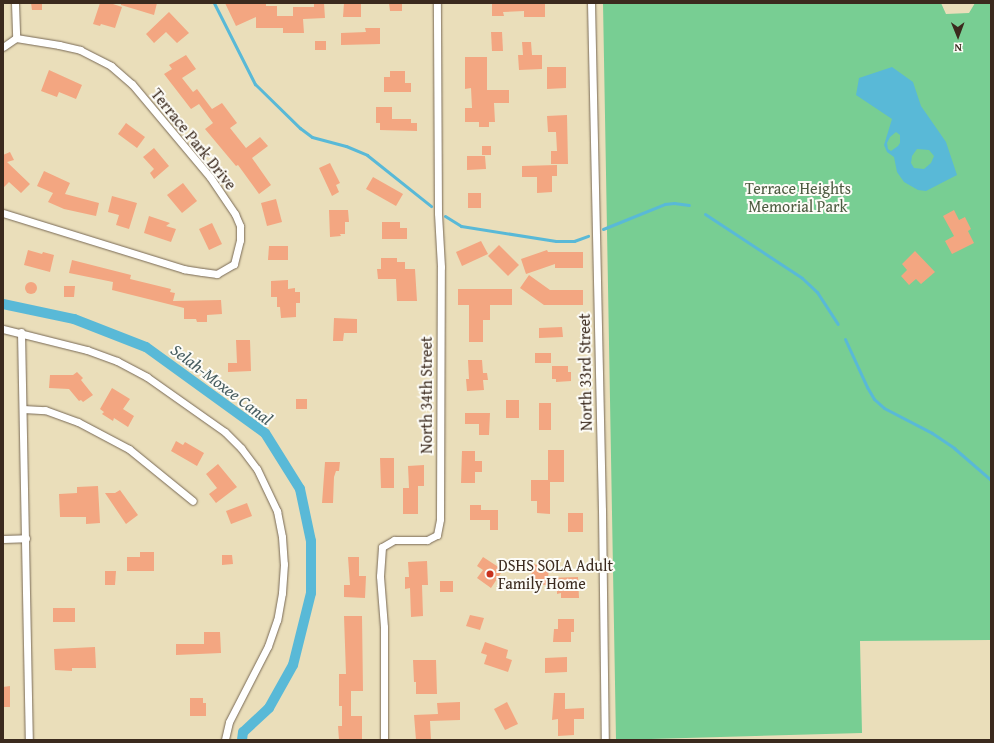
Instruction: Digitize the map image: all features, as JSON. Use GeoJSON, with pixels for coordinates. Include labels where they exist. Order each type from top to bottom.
{"type":"FeatureCollection","features":[{"type":"Feature","properties":{"kind":"street"},"geometry":{"type":"LineString","coordinates":[[3,47],[16,38],[15,3]]}},
{"type":"Feature","properties":{"kind":"street","name":"North 34th Street"},"geometry":{"type":"LineString","coordinates":[[384,740],[384,627],[380,576],[382,547],[394,540],[427,540],[438,534],[440,519],[441,267],[438,213],[437,3]]}},
{"type":"Feature","properties":{"kind":"street","name":"North 33rd Street"},"geometry":{"type":"LineString","coordinates":[[590,3],[602,510],[605,740]]}},
{"type":"Feature","properties":{"kind":"street","name":"Terrace Park Drive"},"geometry":{"type":"LineString","coordinates":[[3,213],[184,269],[217,274],[234,264],[238,251],[240,226],[235,214],[210,177],[132,84],[111,66],[80,50],[16,38]]}},
{"type":"Feature","properties":{"kind":"street"},"geometry":{"type":"LineString","coordinates":[[3,328],[87,350],[117,361],[147,377],[225,432],[241,448],[257,469],[277,511],[282,537],[284,564],[282,593],[277,620],[268,646],[229,722],[225,740]]}},
{"type":"Feature","properties":{"kind":"street"},"geometry":{"type":"LineString","coordinates":[[21,332],[29,740]]}},
{"type":"Feature","properties":{"kind":"street"},"geometry":{"type":"LineString","coordinates":[[23,409],[45,410],[78,422],[129,449],[193,501]]}},
{"type":"Feature","properties":{"kind":"street"},"geometry":{"type":"LineString","coordinates":[[3,538],[26,538]]}},
{"type":"Feature","properties":{"kind":"green space","name":"Terrace Heights Memorial Park"},"geometry":{"type":"Polygon","coordinates":[[[603,3],[941,3],[946,14],[969,13],[975,3],[991,3],[991,640],[860,641],[862,733],[616,740],[603,3]]]}},
{"type":"Feature","properties":{"kind":"water"},"geometry":{"type":"Polygon","coordinates":[[[892,67],[913,82],[921,106],[946,142],[957,175],[926,191],[918,190],[904,182],[897,172],[894,157],[887,152],[884,145],[892,119],[856,95],[859,78],[892,67]],[[896,132],[890,137],[887,143],[888,149],[891,151],[900,143],[900,135],[896,132]],[[917,149],[912,156],[911,163],[914,168],[924,169],[931,163],[934,156],[929,150],[917,149]]]}},
{"type":"Feature","properties":{"kind":"building"},"geometry":{"type":"Polygon","coordinates":[[[31,3],[42,3],[42,10],[32,10],[31,3]]]}},
{"type":"Feature","properties":{"kind":"building"},"geometry":{"type":"Polygon","coordinates":[[[100,3],[110,3],[122,7],[115,28],[101,24],[100,26],[93,24],[100,3]]]}},
{"type":"Feature","properties":{"kind":"building"},"geometry":{"type":"Polygon","coordinates":[[[121,3],[157,3],[154,15],[121,5],[121,3]]]}},
{"type":"Feature","properties":{"kind":"building"},"geometry":{"type":"Polygon","coordinates":[[[225,3],[266,3],[266,6],[277,6],[277,16],[293,16],[293,7],[314,7],[314,4],[324,3],[325,18],[303,19],[304,33],[283,33],[283,28],[256,28],[256,17],[236,26],[225,3]]]}},
{"type":"Feature","properties":{"kind":"building"},"geometry":{"type":"Polygon","coordinates":[[[344,3],[361,3],[361,17],[343,17],[344,3]]]}},
{"type":"Feature","properties":{"kind":"building"},"geometry":{"type":"Polygon","coordinates":[[[389,3],[402,3],[402,11],[390,11],[389,3]]]}},
{"type":"Feature","properties":{"kind":"building"},"geometry":{"type":"Polygon","coordinates":[[[492,3],[545,3],[545,17],[524,17],[524,11],[503,12],[504,16],[492,16],[492,3]]]}},
{"type":"Feature","properties":{"kind":"building"},"geometry":{"type":"Polygon","coordinates":[[[169,12],[189,33],[177,43],[166,32],[154,43],[146,34],[169,12]]]}},
{"type":"Feature","properties":{"kind":"building"},"geometry":{"type":"Polygon","coordinates":[[[365,28],[380,28],[380,44],[341,45],[341,33],[366,32],[365,28]]]}},
{"type":"Feature","properties":{"kind":"building"},"geometry":{"type":"Polygon","coordinates":[[[491,32],[502,32],[503,51],[492,51],[491,32]]]}},
{"type":"Feature","properties":{"kind":"building"},"geometry":{"type":"Polygon","coordinates":[[[315,41],[326,41],[326,50],[315,50],[315,41]]]}},
{"type":"Feature","properties":{"kind":"building"},"geometry":{"type":"Polygon","coordinates":[[[522,42],[531,42],[532,55],[542,55],[542,69],[519,70],[518,55],[523,55],[522,42]]]}},
{"type":"Feature","properties":{"kind":"building"},"geometry":{"type":"Polygon","coordinates":[[[186,55],[196,69],[182,78],[193,92],[197,89],[212,109],[222,103],[237,123],[230,128],[246,148],[260,137],[268,146],[252,158],[271,185],[259,194],[238,165],[236,166],[205,129],[213,123],[199,104],[191,109],[164,74],[172,69],[169,65],[186,55]]]}},
{"type":"Feature","properties":{"kind":"building"},"geometry":{"type":"Polygon","coordinates":[[[465,57],[487,57],[487,90],[509,90],[509,103],[494,103],[495,122],[489,122],[489,127],[479,127],[479,122],[465,122],[465,108],[472,108],[471,88],[465,89],[465,57]]]}},
{"type":"Feature","properties":{"kind":"building"},"geometry":{"type":"Polygon","coordinates":[[[547,67],[566,67],[566,88],[547,89],[547,67]]]}},
{"type":"Feature","properties":{"kind":"building"},"geometry":{"type":"Polygon","coordinates":[[[49,70],[82,85],[76,99],[59,92],[57,97],[41,91],[49,70]]]}},
{"type":"Feature","properties":{"kind":"building"},"geometry":{"type":"Polygon","coordinates":[[[390,71],[405,71],[405,83],[411,83],[411,92],[384,92],[384,77],[390,77],[390,71]]]}},
{"type":"Feature","properties":{"kind":"building"},"geometry":{"type":"Polygon","coordinates":[[[376,107],[392,107],[392,119],[411,119],[411,123],[417,123],[417,131],[380,130],[380,123],[376,123],[376,107]]]}},
{"type":"Feature","properties":{"kind":"building"},"geometry":{"type":"Polygon","coordinates":[[[567,115],[568,164],[551,164],[551,151],[557,151],[556,132],[548,132],[547,116],[567,115]]]}},
{"type":"Feature","properties":{"kind":"building"},"geometry":{"type":"Polygon","coordinates":[[[126,123],[145,137],[137,148],[118,134],[126,123]]]}},
{"type":"Feature","properties":{"kind":"building"},"geometry":{"type":"Polygon","coordinates":[[[482,146],[491,146],[491,155],[482,155],[482,146]]]}},
{"type":"Feature","properties":{"kind":"building"},"geometry":{"type":"Polygon","coordinates":[[[154,148],[169,166],[154,179],[150,173],[154,169],[143,157],[154,148]]]}},
{"type":"Feature","properties":{"kind":"building"},"geometry":{"type":"Polygon","coordinates":[[[10,152],[14,160],[7,162],[30,184],[21,193],[9,182],[3,188],[3,155],[10,152]]]}},
{"type":"Feature","properties":{"kind":"building"},"geometry":{"type":"Polygon","coordinates":[[[467,156],[485,156],[486,169],[467,170],[467,156]]]}},
{"type":"Feature","properties":{"kind":"building"},"geometry":{"type":"Polygon","coordinates":[[[330,163],[340,183],[336,185],[339,192],[332,196],[319,168],[330,163]]]}},
{"type":"Feature","properties":{"kind":"building"},"geometry":{"type":"Polygon","coordinates":[[[557,165],[557,176],[552,176],[552,192],[537,193],[537,177],[522,177],[522,166],[557,165]]]}},
{"type":"Feature","properties":{"kind":"building"},"geometry":{"type":"Polygon","coordinates":[[[44,171],[70,183],[65,194],[99,203],[96,216],[64,209],[48,202],[53,193],[37,186],[44,171]]]}},
{"type":"Feature","properties":{"kind":"building"},"geometry":{"type":"Polygon","coordinates":[[[373,177],[403,194],[396,206],[366,189],[373,177]]]}},
{"type":"Feature","properties":{"kind":"building"},"geometry":{"type":"Polygon","coordinates":[[[183,183],[197,201],[182,213],[167,195],[183,183]]]}},
{"type":"Feature","properties":{"kind":"building"},"geometry":{"type":"Polygon","coordinates":[[[468,193],[481,193],[481,208],[468,208],[468,193]]]}},
{"type":"Feature","properties":{"kind":"building"},"geometry":{"type":"Polygon","coordinates":[[[112,196],[137,203],[129,229],[116,225],[119,215],[108,212],[112,196]]]}},
{"type":"Feature","properties":{"kind":"building"},"geometry":{"type":"Polygon","coordinates":[[[276,199],[282,222],[267,226],[261,203],[276,199]]]}},
{"type":"Feature","properties":{"kind":"building"},"geometry":{"type":"Polygon","coordinates":[[[329,210],[348,210],[349,222],[345,222],[345,234],[330,237],[329,210]]]}},
{"type":"Feature","properties":{"kind":"building"},"geometry":{"type":"Polygon","coordinates":[[[954,210],[959,220],[965,217],[971,229],[968,231],[974,243],[952,254],[945,241],[954,236],[943,216],[954,210]]]}},
{"type":"Feature","properties":{"kind":"building"},"geometry":{"type":"Polygon","coordinates":[[[149,216],[170,223],[166,226],[176,229],[171,242],[144,233],[149,216]]]}},
{"type":"Feature","properties":{"kind":"building"},"geometry":{"type":"Polygon","coordinates":[[[382,222],[400,222],[400,228],[407,228],[407,239],[382,239],[382,222]]]}},
{"type":"Feature","properties":{"kind":"building"},"geometry":{"type":"Polygon","coordinates":[[[212,223],[222,244],[209,250],[199,229],[212,223]]]}},
{"type":"Feature","properties":{"kind":"building"},"geometry":{"type":"Polygon","coordinates":[[[481,241],[488,254],[462,266],[456,252],[481,241]]]}},
{"type":"Feature","properties":{"kind":"building"},"geometry":{"type":"Polygon","coordinates":[[[499,245],[519,265],[508,276],[488,256],[499,245]]]}},
{"type":"Feature","properties":{"kind":"building"},"geometry":{"type":"Polygon","coordinates":[[[269,246],[288,246],[288,260],[268,260],[269,246]]]}},
{"type":"Feature","properties":{"kind":"building"},"geometry":{"type":"Polygon","coordinates":[[[28,250],[42,254],[43,252],[54,255],[50,272],[24,265],[28,250]]]}},
{"type":"Feature","properties":{"kind":"building"},"geometry":{"type":"Polygon","coordinates":[[[547,250],[548,252],[583,252],[583,268],[555,268],[555,264],[526,274],[521,259],[547,250]]]}},
{"type":"Feature","properties":{"kind":"building"},"geometry":{"type":"Polygon","coordinates":[[[915,251],[935,272],[921,284],[916,279],[909,285],[901,276],[907,270],[902,264],[915,251]]]}},
{"type":"Feature","properties":{"kind":"building"},"geometry":{"type":"Polygon","coordinates":[[[381,258],[397,258],[397,262],[405,262],[405,269],[415,269],[417,301],[397,301],[396,279],[378,279],[377,269],[381,269],[381,258]]]}},
{"type":"Feature","properties":{"kind":"building"},"geometry":{"type":"Polygon","coordinates":[[[72,260],[131,275],[130,279],[171,289],[170,292],[175,293],[173,301],[221,300],[222,314],[207,315],[207,322],[197,322],[196,319],[184,319],[184,308],[112,290],[113,282],[69,273],[72,260]]]}},
{"type":"Feature","properties":{"kind":"building"},"geometry":{"type":"Polygon","coordinates":[[[529,275],[550,290],[583,290],[583,305],[544,305],[520,288],[529,275]]]}},
{"type":"Feature","properties":{"kind":"building"},"geometry":{"type":"Polygon","coordinates":[[[288,280],[288,289],[295,288],[295,292],[300,292],[300,303],[296,303],[296,317],[281,318],[280,307],[277,307],[277,297],[271,297],[271,281],[288,280]]]}},
{"type":"Feature","properties":{"kind":"building"},"geometry":{"type":"Polygon","coordinates":[[[31,282],[35,284],[37,288],[35,292],[31,294],[27,292],[25,288],[27,284],[31,282]]]}},
{"type":"Feature","properties":{"kind":"building"},"geometry":{"type":"Polygon","coordinates":[[[64,286],[75,286],[74,297],[64,297],[64,286]]]}},
{"type":"Feature","properties":{"kind":"building"},"geometry":{"type":"Polygon","coordinates":[[[458,289],[512,289],[512,305],[490,305],[490,320],[483,320],[483,342],[469,342],[469,305],[458,305],[458,289]]]}},
{"type":"Feature","properties":{"kind":"building"},"geometry":{"type":"Polygon","coordinates":[[[334,318],[357,319],[357,333],[344,333],[343,341],[333,341],[334,318]]]}},
{"type":"Feature","properties":{"kind":"building"},"geometry":{"type":"Polygon","coordinates":[[[562,327],[563,337],[539,338],[539,328],[562,327]]]}},
{"type":"Feature","properties":{"kind":"building"},"geometry":{"type":"Polygon","coordinates":[[[236,340],[250,340],[251,371],[228,372],[228,363],[237,363],[236,340]]]}},
{"type":"Feature","properties":{"kind":"building"},"geometry":{"type":"Polygon","coordinates":[[[535,353],[551,353],[551,363],[535,363],[535,353]]]}},
{"type":"Feature","properties":{"kind":"building"},"geometry":{"type":"Polygon","coordinates":[[[468,360],[482,360],[483,373],[487,373],[488,380],[483,380],[484,390],[467,391],[466,379],[469,379],[468,360]]]}},
{"type":"Feature","properties":{"kind":"building"},"geometry":{"type":"Polygon","coordinates":[[[552,366],[568,366],[568,372],[571,372],[571,381],[556,382],[556,379],[552,379],[552,366]]]}},
{"type":"Feature","properties":{"kind":"building"},"geometry":{"type":"Polygon","coordinates":[[[77,372],[83,378],[81,380],[93,395],[83,402],[81,400],[79,401],[69,389],[49,388],[50,375],[73,375],[77,372]]]}},
{"type":"Feature","properties":{"kind":"building"},"geometry":{"type":"Polygon","coordinates":[[[112,388],[130,399],[123,409],[134,416],[128,427],[114,418],[113,421],[102,414],[104,412],[100,409],[112,388]]]}},
{"type":"Feature","properties":{"kind":"building"},"geometry":{"type":"Polygon","coordinates":[[[296,399],[307,399],[307,409],[296,409],[296,399]]]}},
{"type":"Feature","properties":{"kind":"building"},"geometry":{"type":"Polygon","coordinates":[[[506,400],[519,400],[519,418],[506,418],[506,400]]]}},
{"type":"Feature","properties":{"kind":"building"},"geometry":{"type":"Polygon","coordinates":[[[539,403],[551,403],[551,430],[539,430],[539,403]]]}},
{"type":"Feature","properties":{"kind":"building"},"geometry":{"type":"Polygon","coordinates":[[[465,413],[490,413],[489,435],[479,435],[479,424],[465,424],[465,413]]]}},
{"type":"Feature","properties":{"kind":"building"},"geometry":{"type":"Polygon","coordinates":[[[176,441],[183,445],[185,442],[204,453],[197,466],[171,451],[176,441]]]}},
{"type":"Feature","properties":{"kind":"building"},"geometry":{"type":"Polygon","coordinates":[[[548,450],[564,450],[564,482],[550,482],[550,514],[537,513],[537,501],[531,501],[531,480],[548,480],[548,450]]]}},
{"type":"Feature","properties":{"kind":"building"},"geometry":{"type":"Polygon","coordinates":[[[462,451],[475,451],[475,461],[482,461],[482,472],[475,472],[475,483],[461,483],[462,451]]]}},
{"type":"Feature","properties":{"kind":"building"},"geometry":{"type":"Polygon","coordinates":[[[380,458],[394,458],[394,488],[381,488],[380,458]]]}},
{"type":"Feature","properties":{"kind":"building"},"geometry":{"type":"Polygon","coordinates":[[[325,462],[340,462],[339,471],[336,471],[334,477],[333,503],[322,503],[325,462]]]}},
{"type":"Feature","properties":{"kind":"building"},"geometry":{"type":"Polygon","coordinates":[[[218,464],[237,487],[216,503],[209,494],[217,488],[206,474],[218,464]]]}},
{"type":"Feature","properties":{"kind":"building"},"geometry":{"type":"Polygon","coordinates":[[[424,465],[424,486],[418,486],[418,514],[403,514],[403,488],[409,488],[408,466],[424,465]]]}},
{"type":"Feature","properties":{"kind":"building"},"geometry":{"type":"Polygon","coordinates":[[[98,486],[100,523],[86,524],[86,517],[60,517],[59,494],[77,493],[77,487],[98,486]]]}},
{"type":"Feature","properties":{"kind":"building"},"geometry":{"type":"Polygon","coordinates":[[[120,490],[138,515],[126,524],[105,493],[115,493],[120,490]]]}},
{"type":"Feature","properties":{"kind":"building"},"geometry":{"type":"Polygon","coordinates":[[[247,503],[252,516],[231,524],[226,511],[247,503]]]}},
{"type":"Feature","properties":{"kind":"building"},"geometry":{"type":"Polygon","coordinates":[[[470,505],[481,505],[481,510],[498,510],[498,530],[490,530],[490,520],[470,520],[470,505]]]}},
{"type":"Feature","properties":{"kind":"building"},"geometry":{"type":"Polygon","coordinates":[[[568,513],[583,513],[583,532],[568,532],[568,513]]]}},
{"type":"Feature","properties":{"kind":"building"},"geometry":{"type":"Polygon","coordinates":[[[140,552],[154,552],[154,571],[127,571],[127,557],[140,557],[140,552]]]}},
{"type":"Feature","properties":{"kind":"building"},"geometry":{"type":"Polygon","coordinates":[[[222,555],[232,555],[233,564],[222,565],[222,555]]]}},
{"type":"Feature","properties":{"kind":"building"},"geometry":{"type":"Polygon","coordinates":[[[348,557],[359,557],[359,576],[366,576],[365,598],[344,597],[344,585],[350,585],[348,557]]]}},
{"type":"Feature","properties":{"kind":"building","name":"DSHS SOLA Adult Family Home"},"geometry":{"type":"Polygon","coordinates":[[[483,557],[503,570],[491,588],[477,578],[483,570],[477,566],[483,557]]]}},
{"type":"Feature","properties":{"kind":"building"},"geometry":{"type":"Polygon","coordinates":[[[427,561],[428,585],[422,585],[423,616],[411,617],[410,588],[405,589],[405,577],[409,577],[408,562],[427,561]]]}},
{"type":"Feature","properties":{"kind":"building"},"geometry":{"type":"Polygon","coordinates":[[[533,564],[549,567],[548,578],[578,577],[579,598],[561,598],[561,593],[557,594],[557,587],[528,582],[528,578],[531,578],[533,564]]]}},
{"type":"Feature","properties":{"kind":"building"},"geometry":{"type":"Polygon","coordinates":[[[105,571],[116,571],[115,585],[105,585],[105,571]]]}},
{"type":"Feature","properties":{"kind":"building"},"geometry":{"type":"Polygon","coordinates":[[[440,581],[453,581],[453,592],[440,592],[440,581]]]}},
{"type":"Feature","properties":{"kind":"building"},"geometry":{"type":"Polygon","coordinates":[[[53,608],[75,608],[75,622],[53,622],[53,608]]]}},
{"type":"Feature","properties":{"kind":"building"},"geometry":{"type":"Polygon","coordinates":[[[470,615],[484,618],[480,630],[466,626],[470,615]]]}},
{"type":"Feature","properties":{"kind":"building"},"geometry":{"type":"Polygon","coordinates":[[[344,616],[362,616],[363,691],[351,691],[351,716],[362,716],[362,740],[339,740],[338,726],[342,726],[342,706],[339,706],[339,674],[346,674],[344,616]]]}},
{"type":"Feature","properties":{"kind":"building"},"geometry":{"type":"Polygon","coordinates":[[[558,619],[574,619],[574,632],[571,632],[571,642],[553,642],[554,629],[558,629],[558,619]]]}},
{"type":"Feature","properties":{"kind":"building"},"geometry":{"type":"Polygon","coordinates":[[[204,632],[220,632],[221,653],[176,655],[176,644],[204,644],[204,632]]]}},
{"type":"Feature","properties":{"kind":"building"},"geometry":{"type":"Polygon","coordinates":[[[485,642],[508,650],[506,658],[512,660],[508,672],[484,664],[487,655],[481,653],[485,642]]]}},
{"type":"Feature","properties":{"kind":"building"},"geometry":{"type":"Polygon","coordinates":[[[95,647],[96,668],[72,668],[72,671],[55,670],[54,649],[95,647]]]}},
{"type":"Feature","properties":{"kind":"building"},"geometry":{"type":"Polygon","coordinates":[[[567,657],[567,672],[545,673],[545,658],[567,657]]]}},
{"type":"Feature","properties":{"kind":"building"},"geometry":{"type":"Polygon","coordinates":[[[413,660],[436,660],[437,694],[416,694],[413,660]]]}},
{"type":"Feature","properties":{"kind":"building"},"geometry":{"type":"Polygon","coordinates":[[[10,686],[10,707],[3,707],[3,687],[10,686]]]}},
{"type":"Feature","properties":{"kind":"building"},"geometry":{"type":"Polygon","coordinates":[[[554,693],[565,693],[565,709],[584,708],[584,719],[574,719],[574,735],[558,736],[558,719],[552,720],[554,693]]]}},
{"type":"Feature","properties":{"kind":"building"},"geometry":{"type":"Polygon","coordinates":[[[190,698],[203,698],[203,703],[206,703],[206,716],[190,716],[190,698]]]}},
{"type":"Feature","properties":{"kind":"building"},"geometry":{"type":"Polygon","coordinates":[[[460,702],[460,720],[430,721],[431,740],[416,740],[414,715],[438,714],[437,703],[460,702]]]}},
{"type":"Feature","properties":{"kind":"building"},"geometry":{"type":"Polygon","coordinates":[[[507,702],[518,724],[505,730],[494,709],[507,702]]]}},
{"type":"Feature","properties":{"kind":"waterway"},"geometry":{"type":"LineString","coordinates":[[214,3],[255,84],[300,128],[312,137],[346,146],[367,155],[431,206]]}},
{"type":"Feature","properties":{"kind":"waterway"},"geometry":{"type":"LineString","coordinates":[[603,229],[665,204],[674,203],[689,205]]}},
{"type":"Feature","properties":{"kind":"waterway"},"geometry":{"type":"LineString","coordinates":[[705,214],[802,278],[817,292],[838,324]]}},
{"type":"Feature","properties":{"kind":"waterway"},"geometry":{"type":"LineString","coordinates":[[445,216],[461,226],[556,241],[574,241],[588,236]]}},
{"type":"Feature","properties":{"kind":"waterway","name":"Selah-Moxee Canal"},"geometry":{"type":"LineString","coordinates":[[3,304],[74,319],[146,347],[265,433],[300,489],[311,541],[311,593],[293,665],[269,708],[243,732],[242,740]]}},
{"type":"Feature","properties":{"kind":"waterway"},"geometry":{"type":"LineString","coordinates":[[845,339],[874,399],[884,408],[932,433],[954,448],[991,480]]}},
{"type":"Feature","properties":{"kind":"place","name":"DSHS SOLA Adult Family Home"},"geometry":{"type":"Point","coordinates":[490,574]}}]}
